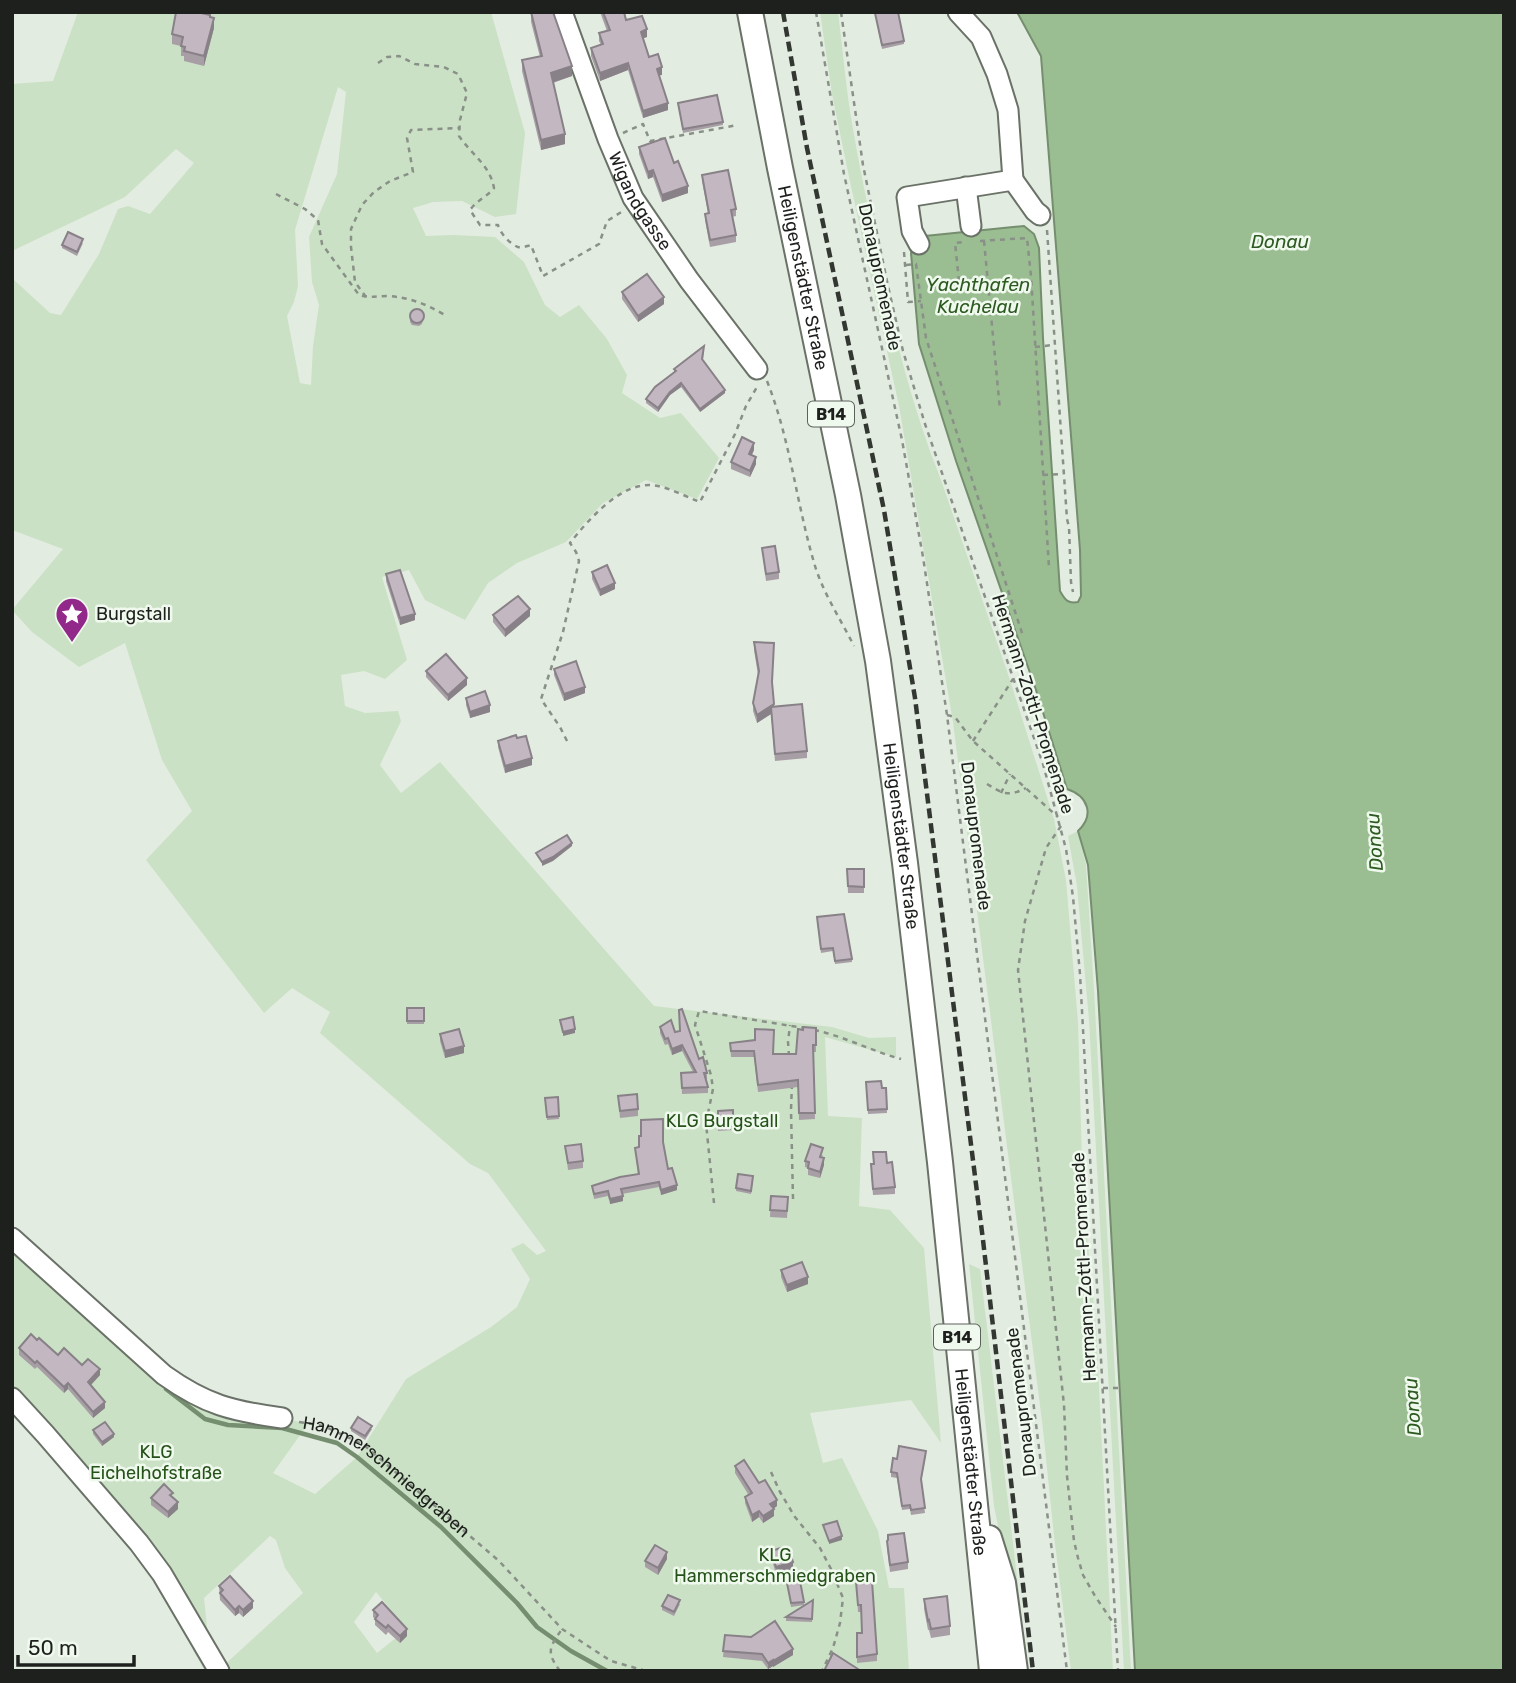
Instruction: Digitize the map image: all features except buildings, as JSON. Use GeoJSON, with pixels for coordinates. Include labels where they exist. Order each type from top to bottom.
{"type":"FeatureCollection","features":[{"type":"Feature","properties":{"kind":"main road","name":"Heiligenstädter Straße"},"geometry":{"type":"LineString","coordinates":[[750,12],[848,495],[878,661],[905,863],[941,1176],[992,1671]]}},
{"type":"Feature","properties":{"kind":"main road"},"geometry":{"type":"LineString","coordinates":[[973,1487],[1003,1583],[1015,1671]]}},
{"type":"Feature","properties":{"kind":"street","name":"Wigandgasse"},"geometry":{"type":"LineString","coordinates":[[562,12],[608,139],[633,198],[758,377]]}},
{"type":"Feature","properties":{"kind":"street"},"geometry":{"type":"LineString","coordinates":[[958,12],[981,37],[997,74],[1008,110],[1013,180],[1040,215]]}},
{"type":"Feature","properties":{"kind":"street"},"geometry":{"type":"LineString","coordinates":[[916,237],[907,197],[1013,180]]}},
{"type":"Feature","properties":{"kind":"street"},"geometry":{"type":"LineString","coordinates":[[966,187],[970,237]]}},
{"type":"Feature","properties":{"kind":"street","name":"Hammerschmiedgraben"},"geometry":{"type":"LineString","coordinates":[[12,1238],[183,1389],[207,1401],[242,1412],[282,1418]]}},
{"type":"Feature","properties":{"kind":"street"},"geometry":{"type":"LineString","coordinates":[[12,1398],[139,1543],[162,1574],[219,1671]]}},
{"type":"Feature","properties":{"kind":"path","name":"Donaupromenade"},"geometry":{"type":"LineString","coordinates":[[816,12],[844,174],[902,440],[947,715],[1067,1671]]}},
{"type":"Feature","properties":{"kind":"path","name":"Hermann-Zottl-Promenade"},"geometry":{"type":"LineString","coordinates":[[841,12],[863,165],[904,351],[925,424],[1043,764],[1061,826],[1073,897],[1080,974],[1118,1671]]}},
{"type":"Feature","properties":{"kind":"path"},"geometry":{"type":"LineString","coordinates":[[379,63],[387,57],[399,56],[415,64],[444,67],[458,74],[467,93],[459,136],[487,169],[494,188],[475,202],[470,210],[480,225],[498,225],[499,232],[516,246],[531,245],[543,276],[599,244],[607,221],[623,211]]}},
{"type":"Feature","properties":{"kind":"path"},"geometry":{"type":"LineString","coordinates":[[620,134],[643,124],[650,142],[738,125]]}},
{"type":"Feature","properties":{"kind":"path"},"geometry":{"type":"LineString","coordinates":[[366,298],[355,282],[351,247],[351,229],[362,205],[390,181],[413,172],[407,138],[411,130],[460,128]]}},
{"type":"Feature","properties":{"kind":"path"},"geometry":{"type":"LineString","coordinates":[[276,194],[305,209],[318,220],[322,244],[359,295],[366,298],[407,298],[445,315]]}},
{"type":"Feature","properties":{"kind":"path"},"geometry":{"type":"LineString","coordinates":[[1040,215],[1047,228],[1073,592]]}},
{"type":"Feature","properties":{"kind":"path"},"geometry":{"type":"LineString","coordinates":[[916,237],[902,243],[908,302],[921,301]]}},
{"type":"Feature","properties":{"kind":"path"},"geometry":{"type":"LineString","coordinates":[[959,281],[955,243],[970,237],[984,241],[1027,238],[1049,568]]}},
{"type":"Feature","properties":{"kind":"path"},"geometry":{"type":"LineString","coordinates":[[984,241],[1000,410]]}},
{"type":"Feature","properties":{"kind":"path"},"geometry":{"type":"LineString","coordinates":[[906,265],[916,264],[926,338],[1023,636]]}},
{"type":"Feature","properties":{"kind":"path"},"geometry":{"type":"LineString","coordinates":[[1035,347],[1054,347]]}},
{"type":"Feature","properties":{"kind":"path"},"geometry":{"type":"LineString","coordinates":[[567,741],[541,699],[563,632],[579,561],[570,543],[603,506],[627,491],[643,485],[658,485],[700,502],[735,434],[758,377],[764,373],[776,403],[817,570],[857,651]]}},
{"type":"Feature","properties":{"kind":"path"},"geometry":{"type":"LineString","coordinates":[[1043,475],[1063,474]]}},
{"type":"Feature","properties":{"kind":"path"},"geometry":{"type":"LineString","coordinates":[[973,741],[1013,679]]}},
{"type":"Feature","properties":{"kind":"path"},"geometry":{"type":"LineString","coordinates":[[947,715],[955,718],[973,741],[1058,817]]}},
{"type":"Feature","properties":{"kind":"path"},"geometry":{"type":"LineString","coordinates":[[1001,793],[1010,774]]}},
{"type":"Feature","properties":{"kind":"path"},"geometry":{"type":"LineString","coordinates":[[987,784],[1006,794],[1026,788]]}},
{"type":"Feature","properties":{"kind":"path"},"geometry":{"type":"LineString","coordinates":[[1061,826],[1046,848],[1025,921],[1018,970],[1061,1378],[1074,1541],[1083,1575],[1116,1628]]}},
{"type":"Feature","properties":{"kind":"path"},"geometry":{"type":"LineString","coordinates":[[714,1203],[706,1123],[713,1088],[695,1025],[699,1011],[825,1032],[901,1059]]}},
{"type":"Feature","properties":{"kind":"path"},"geometry":{"type":"LineString","coordinates":[[789,1055],[790,1025]]}},
{"type":"Feature","properties":{"kind":"path"},"geometry":{"type":"LineString","coordinates":[[792,1080],[790,1110],[793,1199]]}},
{"type":"Feature","properties":{"kind":"path"},"geometry":{"type":"LineString","coordinates":[[1103,1388],[1120,1388]]}},
{"type":"Feature","properties":{"kind":"path","name":"Hammerschmiedgraben"},"geometry":{"type":"LineString","coordinates":[[282,1418],[324,1426],[364,1445],[499,1561],[562,1629],[611,1661],[646,1671]]}},
{"type":"Feature","properties":{"kind":"path"},"geometry":{"type":"LineString","coordinates":[[771,1472],[796,1517],[820,1548],[843,1598],[833,1648],[822,1671]]}},
{"type":"Feature","properties":{"kind":"path"},"geometry":{"type":"LineString","coordinates":[[561,1671],[550,1657],[551,1645],[562,1629]]}},
{"type":"Feature","properties":{"kind":"green space"},"geometry":{"type":"Polygon","coordinates":[[[78,12],[491,12],[525,133],[516,214],[495,217],[462,201],[433,202],[413,208],[426,236],[495,237],[524,262],[545,305],[560,317],[579,305],[607,339],[627,375],[622,393],[660,418],[681,413],[719,458],[697,499],[646,480],[603,503],[566,542],[517,563],[488,583],[465,620],[425,600],[409,570],[382,577],[407,660],[385,679],[364,671],[341,675],[345,706],[365,713],[398,711],[401,721],[380,765],[401,793],[440,762],[654,1006],[832,1027],[869,1038],[896,1037],[896,1057],[825,1037],[828,1116],[862,1118],[859,1206],[890,1210],[924,1248],[941,1443],[911,1400],[810,1413],[823,1463],[842,1458],[878,1531],[889,1588],[904,1588],[909,1671],[205,1671],[194,1652],[167,1578],[12,1384],[12,1238],[164,1375],[282,1418],[308,1424],[273,1473],[315,1494],[357,1457],[406,1379],[491,1327],[517,1307],[530,1279],[511,1249],[523,1243],[537,1255],[546,1251],[488,1173],[470,1164],[320,1033],[330,1012],[292,988],[264,1013],[146,860],[192,811],[162,760],[125,643],[79,667],[32,632],[12,610],[63,549],[12,530],[12,278],[50,313],[61,315],[99,254],[118,209],[128,206],[150,214],[194,163],[176,149],[125,197],[12,251],[12,84],[53,81],[78,12]],[[338,87],[295,230],[298,286],[287,316],[300,383],[311,385],[319,305],[312,282],[309,237],[337,174],[346,92],[338,87]],[[270,1536],[204,1598],[209,1647],[222,1667],[303,1593],[285,1568],[276,1540],[270,1536]],[[376,1592],[354,1622],[377,1653],[407,1629],[376,1592]]]}},
{"type":"Feature","properties":{"kind":"green space"},"geometry":{"type":"Polygon","coordinates":[[[820,12],[838,12],[857,152],[900,353],[929,449],[1010,680],[1054,819],[1066,880],[1078,1022],[1083,1195],[1096,1326],[1113,1671],[1071,1671],[953,722],[899,406],[832,94],[820,12]]]}},
{"type":"Feature","properties":{"kind":"green space"},"geometry":{"type":"Polygon","coordinates":[[[1078,831],[1086,865],[1094,990],[1131,1671],[1124,1671],[1089,1020],[1077,886],[1068,836],[1078,831]]]}},
{"type":"Feature","properties":{"kind":"green space"},"geometry":{"type":"Polygon","coordinates":[[[969,1264],[980,1269],[1021,1610],[1015,1611],[994,1506],[969,1264]]]}},
{"type":"Feature","properties":{"kind":"water","name":"Donau"},"geometry":{"type":"Polygon","coordinates":[[[1017,12],[1504,12],[1504,1671],[1135,1671],[1098,991],[1088,865],[1078,831],[1088,813],[1080,796],[1067,789],[919,344],[911,253],[914,244],[925,236],[1024,226],[1034,234],[1039,248],[1060,591],[1067,601],[1078,602],[1081,596],[1080,550],[1041,56],[1017,12]]]}},
{"type":"Feature","properties":{"kind":"waterway"},"geometry":{"type":"LineString","coordinates":[[166,1389],[205,1419],[228,1425],[282,1428],[337,1443],[441,1527],[517,1603],[537,1627],[571,1651],[607,1671]]}},
{"type":"Feature","properties":{"kind":"railway"},"geometry":{"type":"LineString","coordinates":[[783,12],[807,148],[884,510],[915,698],[983,1240],[1033,1671]]}},
{"type":"Feature","properties":{"kind":"place","name":"Burgstall"},"geometry":{"type":"Point","coordinates":[72,644]}},
{"type":"Feature","properties":{"kind":"water label","name":"Yachthafen Kuchelau"},"geometry":{"type":"Point","coordinates":[978,295]}},
{"type":"Feature","properties":{"kind":"park label","name":"KLG Burgstall"},"geometry":{"type":"Point","coordinates":[722,1121]}},
{"type":"Feature","properties":{"kind":"park label","name":"KLG Eichelhofstraße"},"geometry":{"type":"Point","coordinates":[156,1462]}},
{"type":"Feature","properties":{"kind":"park label","name":"KLG Hammerschmiedgraben"},"geometry":{"type":"Point","coordinates":[775,1565]}}]}
